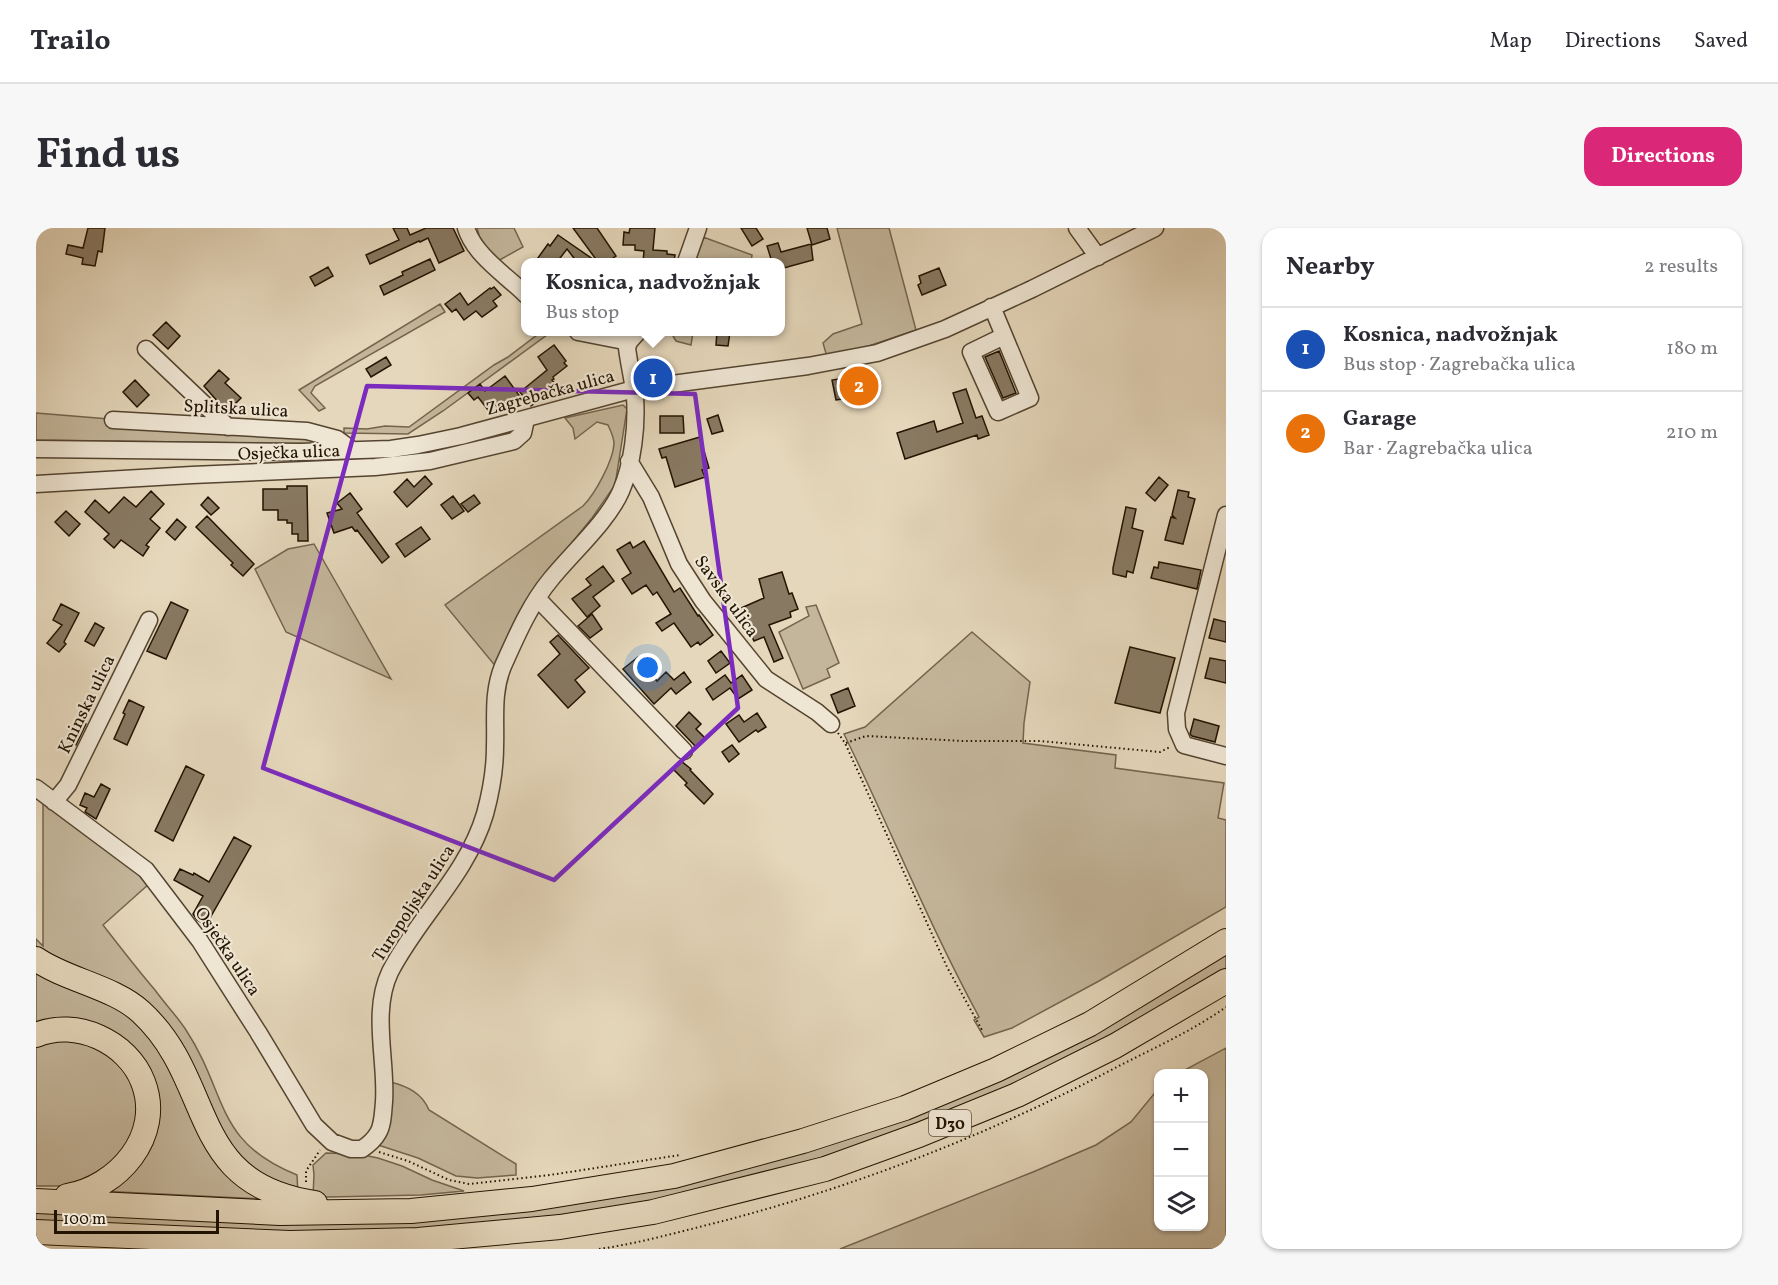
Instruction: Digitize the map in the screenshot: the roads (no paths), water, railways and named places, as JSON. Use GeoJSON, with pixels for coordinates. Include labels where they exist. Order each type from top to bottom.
{"type":"FeatureCollection","features":[{"type":"Feature","properties":{"kind":"highway","name":"D30"},"geometry":{"type":"LineString","coordinates":[[37,1201],[280,1213],[411,1211],[532,1199],[674,1176],[803,1141],[905,1108],[996,1070],[1090,1024],[1226,941]]}},
{"type":"Feature","properties":{"kind":"highway"},"geometry":{"type":"LineString","coordinates":[[36,959],[52,969],[117,997],[140,1010],[169,1043],[182,1064],[193,1095],[218,1148],[234,1167],[250,1180],[271,1192],[295,1200],[322,1204],[394,1201],[411,1211]]}},
{"type":"Feature","properties":{"kind":"highway","name":"D30"},"geometry":{"type":"LineString","coordinates":[[37,1232],[290,1243],[408,1245],[560,1227],[653,1212],[825,1168],[919,1135],[1017,1095],[1115,1046],[1226,981]]}},
{"type":"Feature","properties":{"kind":"highway"},"geometry":{"type":"LineString","coordinates":[[36,1035],[66,1029],[97,1036],[125,1055],[136,1069],[143,1082],[147,1106],[145,1132],[138,1148],[117,1174],[82,1194],[37,1201]]}},
{"type":"Feature","properties":{"kind":"highway"},"geometry":{"type":"LineString","coordinates":[[37,1232],[96,1249]]}},
{"type":"Feature","properties":{"kind":"street"},"geometry":{"type":"LineString","coordinates":[[466,228],[477,249],[521,291]]}},
{"type":"Feature","properties":{"kind":"street"},"geometry":{"type":"LineString","coordinates":[[687,258],[698,228]]}},
{"type":"Feature","properties":{"kind":"street"},"geometry":{"type":"LineString","coordinates":[[1077,228],[1098,257]]}},
{"type":"Feature","properties":{"kind":"street","name":"Zagrebačka ulica"},"geometry":{"type":"LineString","coordinates":[[36,449],[352,450],[391,449],[418,445],[526,419],[634,389],[851,359],[905,344],[992,308],[1155,228]]}},
{"type":"Feature","properties":{"kind":"street"},"geometry":{"type":"LineString","coordinates":[[992,308],[1004,336]]}},
{"type":"Feature","properties":{"kind":"street","name":"Turopoljska ulica"},"geometry":{"type":"LineString","coordinates":[[333,1142],[351,1149],[362,1149],[379,1132],[383,1116],[384,1074],[381,1012],[388,976],[406,944],[450,885],[477,838],[491,788],[495,747],[494,702],[497,684],[537,598],[614,504],[625,480],[634,428],[634,389],[627,348],[633,337]]}},
{"type":"Feature","properties":{"kind":"street"},"geometry":{"type":"LineString","coordinates":[[146,350],[228,427]]}},
{"type":"Feature","properties":{"kind":"street","name":"Osječka ulica"},"geometry":{"type":"LineString","coordinates":[[36,484],[375,467],[430,461],[514,441],[523,433],[526,419]]}},
{"type":"Feature","properties":{"kind":"street","name":"Splitska ulica"},"geometry":{"type":"LineString","coordinates":[[113,420],[307,431],[337,439],[352,450]]}},
{"type":"Feature","properties":{"kind":"street","name":"Savska ulica"},"geometry":{"type":"LineString","coordinates":[[629,461],[651,497],[679,564],[703,601],[766,679],[817,712],[831,724]]}},
{"type":"Feature","properties":{"kind":"street"},"geometry":{"type":"LineString","coordinates":[[1226,515],[1176,713],[1177,729],[1184,745],[1226,756]]}},
{"type":"Feature","properties":{"kind":"street"},"geometry":{"type":"LineString","coordinates":[[537,598],[684,752]]}},
{"type":"Feature","properties":{"kind":"street","name":"Kninska ulica"},"geometry":{"type":"LineString","coordinates":[[54,802],[68,785],[149,620]]}},
{"type":"Feature","properties":{"kind":"street","name":"Osječka ulica"},"geometry":{"type":"LineString","coordinates":[[36,788],[132,857],[158,884],[210,957],[302,1107],[322,1134],[333,1142]]}},
{"type":"Feature","properties":{"kind":"place","name":"Kosnica, nadvožnjak"},"geometry":{"type":"Point","coordinates":[653,378]}},
{"type":"Feature","properties":{"kind":"place","name":"Garage"},"geometry":{"type":"Point","coordinates":[859,386]}}]}
